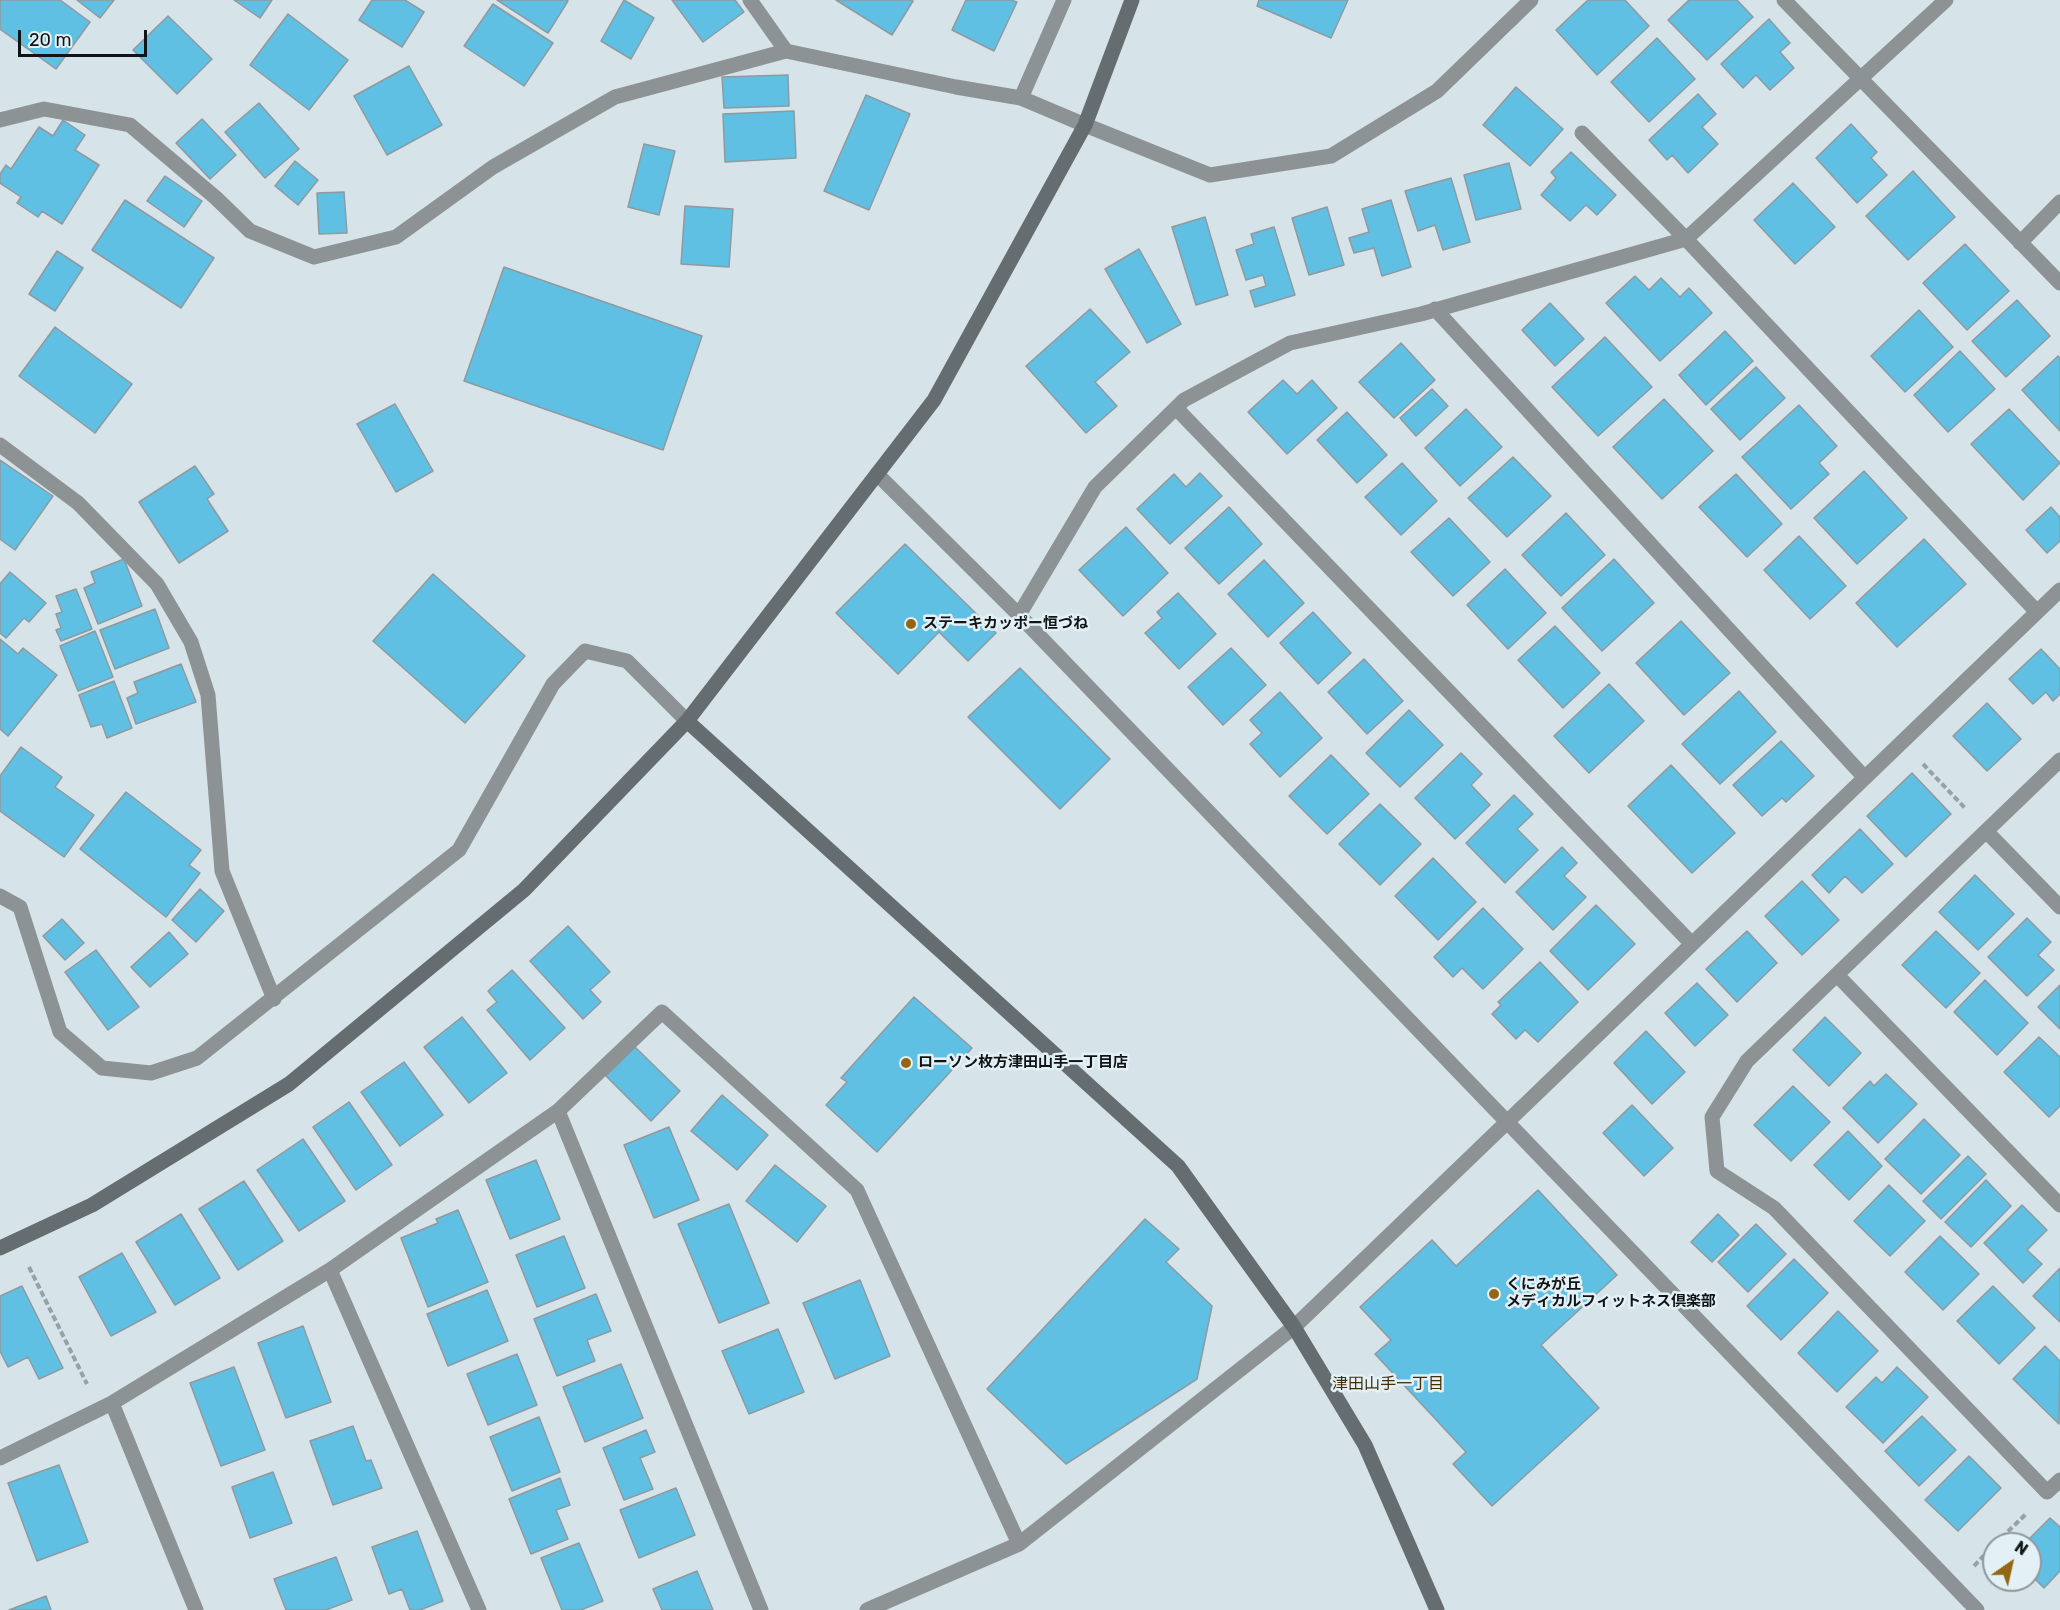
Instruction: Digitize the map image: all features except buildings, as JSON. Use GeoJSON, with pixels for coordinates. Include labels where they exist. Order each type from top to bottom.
{"type":"FeatureCollection","features":[{"type":"Feature","properties":{"kind":"street"},"geometry":{"type":"LineString","coordinates":[[750,0],[786,51]]}},
{"type":"Feature","properties":{"kind":"street"},"geometry":{"type":"LineString","coordinates":[[1021,98],[1064,0]]}},
{"type":"Feature","properties":{"kind":"street"},"geometry":{"type":"LineString","coordinates":[[0,1248],[92,1205],[289,1084],[524,890],[687,721],[934,400],[1085,125],[1132,0]]}},
{"type":"Feature","properties":{"kind":"street"},"geometry":{"type":"LineString","coordinates":[[0,120],[44,109],[130,125],[216,198],[250,231],[314,257],[396,237],[493,167],[615,97],[786,51],[956,87],[1021,98],[1210,175],[1331,156],[1437,92],[1531,0]]}},
{"type":"Feature","properties":{"kind":"street"},"geometry":{"type":"LineString","coordinates":[[1784,0],[2060,284]]}},
{"type":"Feature","properties":{"kind":"street"},"geometry":{"type":"LineString","coordinates":[[1019,615],[1095,488],[1184,400],[1290,343],[1435,309],[1686,239],[1946,0]]}},
{"type":"Feature","properties":{"kind":"street"},"geometry":{"type":"LineString","coordinates":[[1582,134],[1686,239],[2037,612]]}},
{"type":"Feature","properties":{"kind":"street"},"geometry":{"type":"LineString","coordinates":[[2020,243],[2060,202]]}},
{"type":"Feature","properties":{"kind":"street"},"geometry":{"type":"LineString","coordinates":[[1435,309],[1865,778]]}},
{"type":"Feature","properties":{"kind":"street"},"geometry":{"type":"LineString","coordinates":[[1176,408],[1692,944]]}},
{"type":"Feature","properties":{"kind":"street"},"geometry":{"type":"LineString","coordinates":[[0,445],[78,503],[157,584],[191,642],[208,695],[222,871],[274,999]]}},
{"type":"Feature","properties":{"kind":"street"},"geometry":{"type":"LineString","coordinates":[[877,474],[1019,615],[1977,1610]]}},
{"type":"Feature","properties":{"kind":"street"},"geometry":{"type":"LineString","coordinates":[[867,1610],[1019,1544],[1294,1327],[2060,590]]}},
{"type":"Feature","properties":{"kind":"street"},"geometry":{"type":"LineString","coordinates":[[0,896],[20,907],[60,1032],[102,1068],[151,1073],[196,1058],[274,999],[459,850],[553,684],[585,651],[627,661],[687,721],[1178,1166],[1294,1327],[1365,1445],[1437,1610]]}},
{"type":"Feature","properties":{"kind":"street"},"geometry":{"type":"LineString","coordinates":[[2060,760],[1747,1061],[1712,1117],[1717,1171],[1774,1208],[2047,1492],[2060,1480]]}},
{"type":"Feature","properties":{"kind":"street"},"geometry":{"type":"LineString","coordinates":[[1986,831],[2060,907]]}},
{"type":"Feature","properties":{"kind":"street"},"geometry":{"type":"LineString","coordinates":[[1837,975],[2060,1205]]}},
{"type":"Feature","properties":{"kind":"street"},"geometry":{"type":"LineString","coordinates":[[0,1458],[106,1406],[330,1270],[558,1111],[662,1012],[857,1190],[1019,1544]]}},
{"type":"Feature","properties":{"kind":"street"},"geometry":{"type":"LineString","coordinates":[[558,1111],[761,1610]]}},
{"type":"Feature","properties":{"kind":"street"},"geometry":{"type":"LineString","coordinates":[[330,1270],[479,1610]]}},
{"type":"Feature","properties":{"kind":"street"},"geometry":{"type":"LineString","coordinates":[[106,1406],[196,1610]]}},
{"type":"Feature","properties":{"kind":"path"},"geometry":{"type":"LineString","coordinates":[[1902,741],[1986,831]]}},
{"type":"Feature","properties":{"kind":"path"},"geometry":{"type":"LineString","coordinates":[[16,1240],[106,1406]]}},
{"type":"Feature","properties":{"kind":"path"},"geometry":{"type":"LineString","coordinates":[[2008,1532],[2047,1492]]}},
{"type":"Feature","properties":{"kind":"path"},"geometry":{"type":"LineString","coordinates":[[1969,1570],[1982,1558]]}},
{"type":"Feature","properties":{"kind":"place","name":"ステーキカッポー恒づね"},"geometry":{"type":"Point","coordinates":[911,624]}},
{"type":"Feature","properties":{"kind":"place","name":"ローソン枚方津田山手一丁目店"},"geometry":{"type":"Point","coordinates":[906,1063]}},
{"type":"Feature","properties":{"kind":"place","name":"くにみが丘 メディカルフィットネス倶楽部"},"geometry":{"type":"Point","coordinates":[1494,1294]}},
{"type":"Feature","properties":{"kind":"district","name":"津田山手一丁目"},"geometry":{"type":"Point","coordinates":[1388,1384]}}]}
